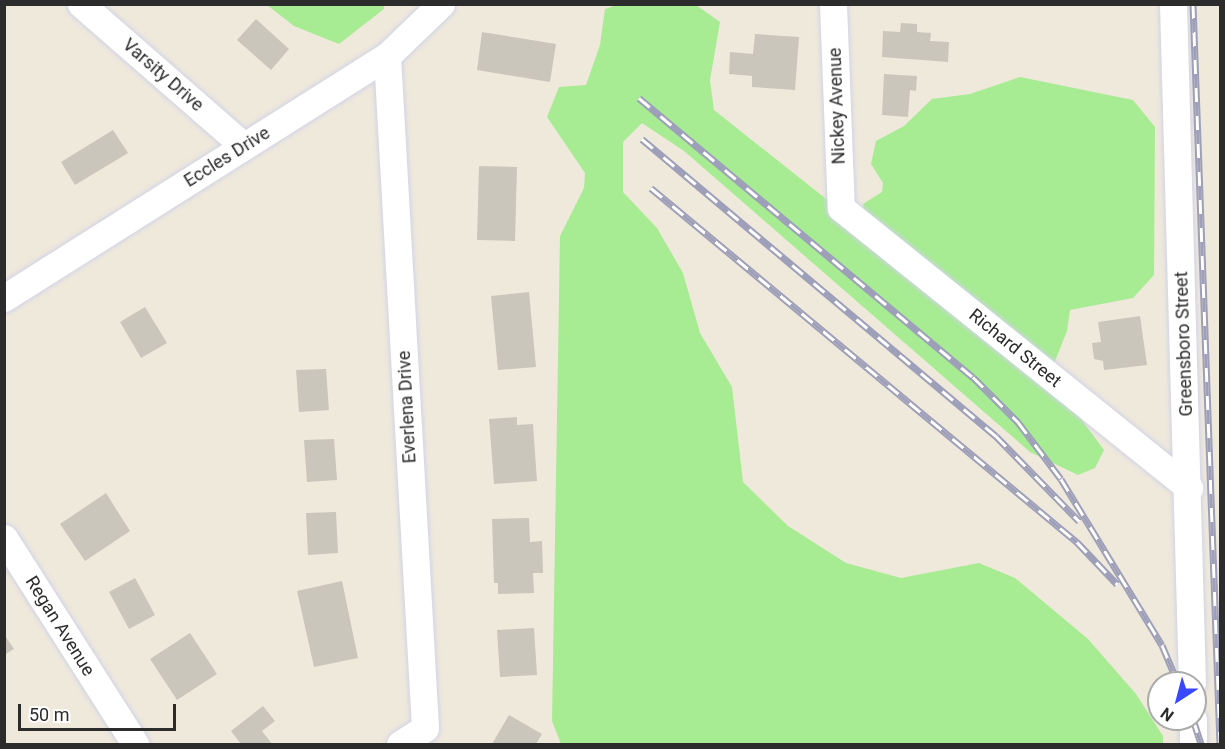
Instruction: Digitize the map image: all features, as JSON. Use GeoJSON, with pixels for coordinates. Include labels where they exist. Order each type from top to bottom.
{"type":"FeatureCollection","features":[{"type":"Feature","properties":{"kind":"street","name":"Varsity Drive"},"geometry":{"type":"LineString","coordinates":[[81,4],[244,146]]}},
{"type":"Feature","properties":{"kind":"street","name":"Eccles Drive"},"geometry":{"type":"LineString","coordinates":[[4,298],[387,56],[441,4]]}},
{"type":"Feature","properties":{"kind":"street","name":"Nickey Avenue"},"geometry":{"type":"LineString","coordinates":[[833,4],[841,208]]}},
{"type":"Feature","properties":{"kind":"street","name":"Greensboro Street"},"geometry":{"type":"LineString","coordinates":[[1173,4],[1189,488],[1192,671]]}},
{"type":"Feature","properties":{"kind":"street","name":"Everlena Drive"},"geometry":{"type":"LineString","coordinates":[[387,56],[425,728],[400,744]]}},
{"type":"Feature","properties":{"kind":"street","name":"Richard Street"},"geometry":{"type":"LineString","coordinates":[[841,208],[1189,488]]}},
{"type":"Feature","properties":{"kind":"street","name":"Regan Avenue"},"geometry":{"type":"LineString","coordinates":[[4,538],[135,744]]}},
{"type":"Feature","properties":{"kind":"green space"},"geometry":{"type":"Polygon","coordinates":[[[620,4],[696,5],[720,22],[710,80],[714,110],[1005,341],[866,229],[863,204],[882,192],[883,183],[871,164],[876,141],[904,126],[932,99],[970,94],[1020,77],[1133,100],[1155,127],[1154,275],[1133,298],[1070,310],[1067,331],[1049,376],[1104,450],[1095,468],[1078,475],[1030,452],[684,151],[642,123],[623,142],[623,192],[657,228],[683,273],[700,333],[732,387],[743,482],[788,526],[846,563],[901,578],[979,563],[1015,578],[1088,639],[1136,694],[1147,711],[1147,731],[1160,731],[1163,736],[1163,744],[561,744],[552,721],[560,236],[584,188],[585,173],[547,117],[559,87],[586,85],[600,45],[605,9],[620,4]]]}},
{"type":"Feature","properties":{"kind":"green space"},"geometry":{"type":"Polygon","coordinates":[[[267,5],[384,5],[384,9],[339,44],[294,26],[267,5]]]}},
{"type":"Feature","properties":{"kind":"building"},"geometry":{"type":"Polygon","coordinates":[[[256,19],[289,49],[271,70],[237,40],[256,19]]]}},
{"type":"Feature","properties":{"kind":"building"},"geometry":{"type":"Polygon","coordinates":[[[901,23],[917,24],[917,32],[931,33],[930,41],[949,42],[948,62],[882,57],[883,31],[900,32],[901,23]]]}},
{"type":"Feature","properties":{"kind":"building"},"geometry":{"type":"Polygon","coordinates":[[[482,32],[556,44],[550,82],[477,70],[482,32]]]}},
{"type":"Feature","properties":{"kind":"building"},"geometry":{"type":"Polygon","coordinates":[[[755,34],[799,37],[795,90],[752,87],[752,76],[729,74],[730,52],[753,54],[755,34]]]}},
{"type":"Feature","properties":{"kind":"building"},"geometry":{"type":"Polygon","coordinates":[[[884,74],[917,76],[916,91],[910,90],[908,117],[882,115],[884,74]]]}},
{"type":"Feature","properties":{"kind":"building"},"geometry":{"type":"Polygon","coordinates":[[[113,130],[128,153],[75,185],[61,162],[113,130]]]}},
{"type":"Feature","properties":{"kind":"building"},"geometry":{"type":"Polygon","coordinates":[[[479,166],[517,167],[515,241],[477,240],[479,166]]]}},
{"type":"Feature","properties":{"kind":"building"},"geometry":{"type":"Polygon","coordinates":[[[529,292],[536,367],[498,370],[491,296],[529,292]]]}},
{"type":"Feature","properties":{"kind":"building"},"geometry":{"type":"Polygon","coordinates":[[[145,307],[167,343],[141,358],[120,322],[145,307]]]}},
{"type":"Feature","properties":{"kind":"building"},"geometry":{"type":"Polygon","coordinates":[[[1140,316],[1147,365],[1104,370],[1103,361],[1094,359],[1092,343],[1101,342],[1098,322],[1140,316]]]}},
{"type":"Feature","properties":{"kind":"building"},"geometry":{"type":"Polygon","coordinates":[[[326,369],[329,410],[299,412],[296,370],[326,369]]]}},
{"type":"Feature","properties":{"kind":"building"},"geometry":{"type":"Polygon","coordinates":[[[517,417],[517,425],[533,424],[537,481],[494,484],[489,419],[517,417]]]}},
{"type":"Feature","properties":{"kind":"building"},"geometry":{"type":"Polygon","coordinates":[[[334,439],[337,480],[307,482],[304,440],[334,439]]]}},
{"type":"Feature","properties":{"kind":"building"},"geometry":{"type":"Polygon","coordinates":[[[106,493],[130,531],[85,561],[60,524],[106,493]]]}},
{"type":"Feature","properties":{"kind":"building"},"geometry":{"type":"Polygon","coordinates":[[[336,512],[338,553],[308,555],[306,513],[336,512]]]}},
{"type":"Feature","properties":{"kind":"building"},"geometry":{"type":"Polygon","coordinates":[[[529,518],[530,542],[542,541],[543,573],[533,573],[534,593],[498,594],[498,583],[494,583],[492,519],[529,518]]]}},
{"type":"Feature","properties":{"kind":"building"},"geometry":{"type":"Polygon","coordinates":[[[135,578],[155,615],[129,629],[109,592],[135,578]]]}},
{"type":"Feature","properties":{"kind":"building"},"geometry":{"type":"Polygon","coordinates":[[[342,581],[358,658],[314,667],[297,591],[342,581]]]}},
{"type":"Feature","properties":{"kind":"building"},"geometry":{"type":"Polygon","coordinates":[[[534,628],[537,675],[500,677],[497,630],[534,628]]]}},
{"type":"Feature","properties":{"kind":"building"},"geometry":{"type":"Polygon","coordinates":[[[190,633],[217,674],[177,700],[150,659],[190,633]]]}},
{"type":"Feature","properties":{"kind":"building"},"geometry":{"type":"Polygon","coordinates":[[[4,634],[14,649],[4,655],[4,634]]]}},
{"type":"Feature","properties":{"kind":"building"},"geometry":{"type":"Polygon","coordinates":[[[263,706],[275,721],[262,731],[272,744],[241,744],[231,731],[263,706]]]}},
{"type":"Feature","properties":{"kind":"building"},"geometry":{"type":"Polygon","coordinates":[[[509,715],[542,734],[536,744],[492,744],[509,715]]]}},
{"type":"Feature","properties":{"kind":"railway"},"geometry":{"type":"LineString","coordinates":[[1193,4],[1220,744]]}},
{"type":"Feature","properties":{"kind":"railway"},"geometry":{"type":"LineString","coordinates":[[639,98],[973,377],[1018,422],[1061,479],[1162,645],[1173,671]]}},
{"type":"Feature","properties":{"kind":"railway"},"geometry":{"type":"LineString","coordinates":[[642,139],[996,436],[1079,521]]}},
{"type":"Feature","properties":{"kind":"railway"},"geometry":{"type":"LineString","coordinates":[[651,188],[1077,542],[1117,584]]}},
{"type":"Feature","properties":{"kind":"railway"},"geometry":{"type":"LineString","coordinates":[[1197,731],[1201,744]]}}]}
